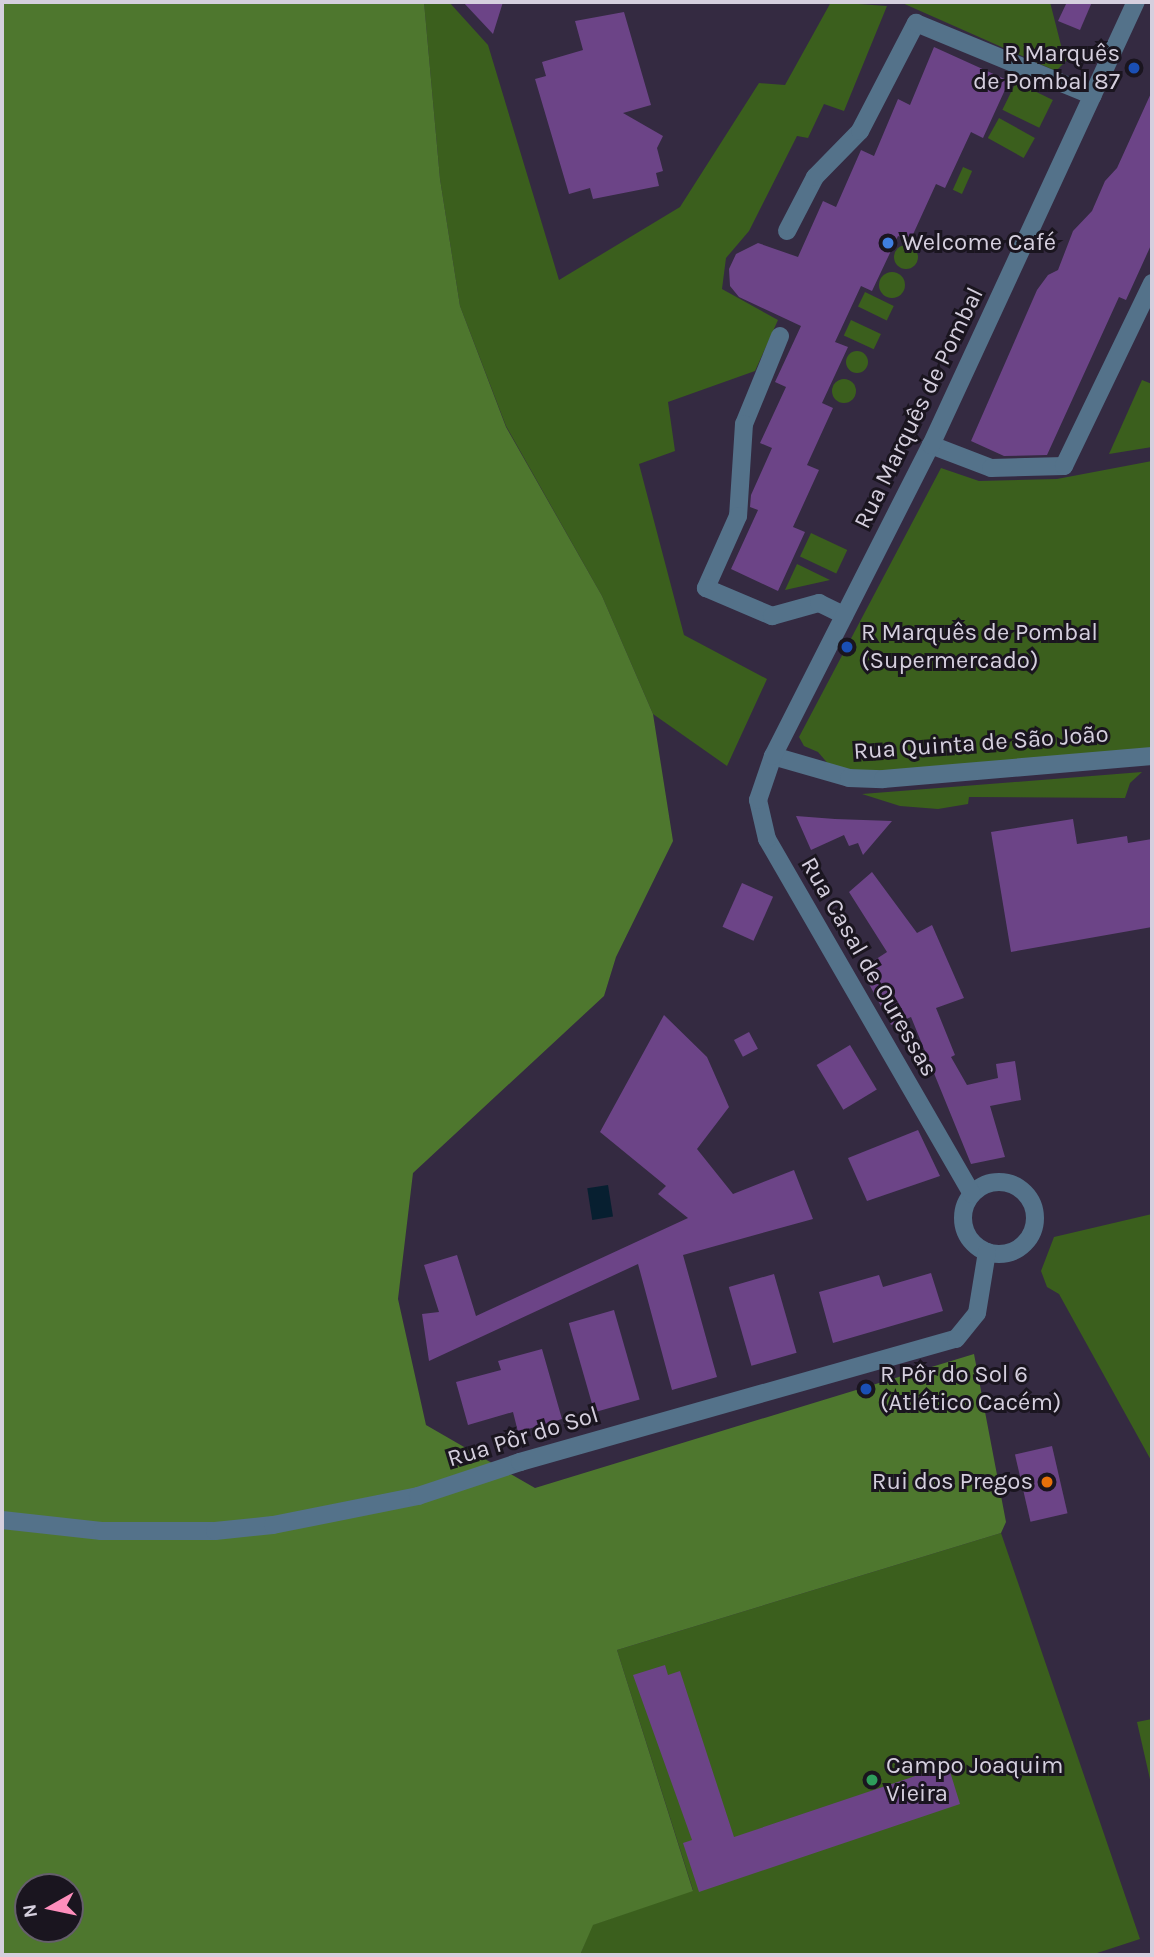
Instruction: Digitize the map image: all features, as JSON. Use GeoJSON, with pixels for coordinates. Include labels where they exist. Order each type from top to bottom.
{"type":"FeatureCollection","features":[{"type":"Feature","properties":{"kind":"street","name":"Rua Marquês de Pombal"},"geometry":{"type":"LineString","coordinates":[[773,756],[931,445],[1136,2]]}},
{"type":"Feature","properties":{"kind":"street"},"geometry":{"type":"LineString","coordinates":[[786,231],[815,177],[860,131],[916,23],[1093,96]]}},
{"type":"Feature","properties":{"kind":"street"},"geometry":{"type":"LineString","coordinates":[[931,445],[990,468],[1064,466],[1152,283]]}},
{"type":"Feature","properties":{"kind":"street"},"geometry":{"type":"LineString","coordinates":[[780,336],[744,424],[738,516],[706,588],[772,616],[819,603],[844,615]]}},
{"type":"Feature","properties":{"kind":"street","name":"Rua Quinta de São João"},"geometry":{"type":"LineString","coordinates":[[773,756],[849,778],[883,779],[1152,755]]}},
{"type":"Feature","properties":{"kind":"street","name":"Rua Casal de Ouressas"},"geometry":{"type":"LineString","coordinates":[[773,756],[758,800],[767,839],[972,1194]]}},
{"type":"Feature","properties":{"kind":"street"},"geometry":{"type":"LineString","coordinates":[[992,1182],[1004,1182],[1024,1192],[1034,1212],[1034,1224],[1024,1244],[1004,1254],[987,1252],[968,1238],[964,1227],[965,1204],[972,1194],[992,1182]]}},
{"type":"Feature","properties":{"kind":"street","name":"Rua Pôr do Sol"},"geometry":{"type":"LineString","coordinates":[[2,1520],[101,1531],[215,1531],[296,1521],[418,1496],[546,1454],[956,1339],[977,1313],[987,1252]]}},
{"type":"Feature","properties":{"kind":"green space"},"geometry":{"type":"Polygon","coordinates":[[[2,2],[424,2],[440,179],[460,306],[506,427],[602,596],[653,714],[673,841],[616,957],[604,996],[413,1173],[398,1299],[426,1425],[535,1488],[974,1354],[1006,1522],[1001,1533],[617,1650],[693,1891],[593,1925],[580,1955],[2,1955],[2,2]]]}},
{"type":"Feature","properties":{"kind":"green space"},"geometry":{"type":"Polygon","coordinates":[[[424,2],[449,2],[488,45],[559,280],[680,207],[759,83],[785,85],[831,2],[887,6],[844,111],[824,104],[808,138],[797,136],[749,231],[726,258],[722,289],[778,320],[755,371],[668,402],[675,451],[639,464],[684,635],[767,679],[727,766],[653,714],[602,596],[506,426],[460,306],[440,179],[424,2]]]}},
{"type":"Feature","properties":{"kind":"green space"},"geometry":{"type":"Polygon","coordinates":[[[900,2],[1050,2],[1063,53],[1072,55],[1056,71],[900,2]]]}},
{"type":"Feature","properties":{"kind":"green space"},"geometry":{"type":"Polygon","coordinates":[[[1016,82],[1053,100],[1039,128],[1002,110],[1016,82]]]}},
{"type":"Feature","properties":{"kind":"green space"},"geometry":{"type":"Polygon","coordinates":[[[999,118],[1035,138],[1024,158],[988,138],[999,118]]]}},
{"type":"Feature","properties":{"kind":"green space"},"geometry":{"type":"Polygon","coordinates":[[[963,167],[972,171],[962,194],[953,190],[963,167]]]}},
{"type":"Feature","properties":{"kind":"green space"},"geometry":{"type":"Polygon","coordinates":[[[906,245],[917,252],[918,257],[911,268],[906,269],[895,262],[894,257],[901,246],[906,245]]]}},
{"type":"Feature","properties":{"kind":"green space"},"geometry":{"type":"Polygon","coordinates":[[[892,272],[901,276],[905,285],[901,294],[892,298],[883,294],[879,285],[883,276],[892,272]]]}},
{"type":"Feature","properties":{"kind":"green space"},"geometry":{"type":"Polygon","coordinates":[[[865,292],[894,306],[887,320],[858,306],[865,292]]]}},
{"type":"Feature","properties":{"kind":"green space"},"geometry":{"type":"Polygon","coordinates":[[[851,320],[881,334],[874,349],[844,335],[851,320]]]}},
{"type":"Feature","properties":{"kind":"green space"},"geometry":{"type":"Polygon","coordinates":[[[857,351],[865,354],[868,362],[865,370],[857,373],[849,370],[846,362],[849,354],[857,351]]]}},
{"type":"Feature","properties":{"kind":"green space"},"geometry":{"type":"Polygon","coordinates":[[[844,379],[855,386],[856,391],[849,402],[844,403],[833,396],[832,391],[839,380],[844,379]]]}},
{"type":"Feature","properties":{"kind":"green space"},"geometry":{"type":"Polygon","coordinates":[[[1142,380],[1152,384],[1152,447],[1109,454],[1142,380]]]}},
{"type":"Feature","properties":{"kind":"green space"},"geometry":{"type":"Polygon","coordinates":[[[1152,461],[1152,749],[869,772],[830,766],[818,752],[804,746],[799,737],[941,468],[979,481],[1057,479],[1152,461]]]}},
{"type":"Feature","properties":{"kind":"green space"},"geometry":{"type":"Polygon","coordinates":[[[811,533],[847,550],[836,573],[800,557],[811,533]]]}},
{"type":"Feature","properties":{"kind":"green space"},"geometry":{"type":"Polygon","coordinates":[[[797,564],[830,580],[785,590],[797,564]]]}},
{"type":"Feature","properties":{"kind":"green space"},"geometry":{"type":"Polygon","coordinates":[[[1142,772],[1130,783],[1125,798],[969,797],[968,804],[938,809],[900,806],[862,794],[1142,772]]]}},
{"type":"Feature","properties":{"kind":"green space"},"geometry":{"type":"Polygon","coordinates":[[[1152,1214],[1152,1462],[1059,1294],[1047,1287],[1041,1271],[1054,1237],[1152,1214]]]}},
{"type":"Feature","properties":{"kind":"green space","name":"Campo Joaquim Vieira"},"geometry":{"type":"Polygon","coordinates":[[[1001,1533],[1140,1939],[1091,1955],[580,1955],[592,1925],[693,1890],[617,1650],[1001,1533]]]}},
{"type":"Feature","properties":{"kind":"green space"},"geometry":{"type":"Polygon","coordinates":[[[1152,1719],[1152,1788],[1137,1722],[1152,1719]]]}},
{"type":"Feature","properties":{"kind":"water"},"geometry":{"type":"Polygon","coordinates":[[[608,1185],[613,1217],[592,1220],[587,1188],[608,1185]]]}},
{"type":"Feature","properties":{"kind":"building"},"geometry":{"type":"Polygon","coordinates":[[[463,2],[503,2],[493,34],[463,2]]]}},
{"type":"Feature","properties":{"kind":"building"},"geometry":{"type":"Polygon","coordinates":[[[1067,2],[1092,2],[1080,30],[1058,21],[1067,2]]]}},
{"type":"Feature","properties":{"kind":"building"},"geometry":{"type":"Polygon","coordinates":[[[624,12],[651,105],[623,113],[663,136],[657,148],[663,171],[656,173],[659,186],[593,199],[590,188],[569,194],[535,79],[546,76],[542,62],[583,50],[575,21],[624,12]]]}},
{"type":"Feature","properties":{"kind":"building"},"geometry":{"type":"Polygon","coordinates":[[[934,47],[1009,81],[983,138],[971,132],[945,188],[936,184],[910,241],[898,236],[872,291],[861,286],[835,342],[848,347],[822,403],[833,408],[807,465],[819,470],[793,527],[805,532],[778,591],[731,569],[758,510],[750,507],[751,495],[772,448],[760,443],[786,387],[775,382],[801,326],[739,297],[730,286],[729,269],[736,254],[758,243],[798,257],[823,201],[836,207],[861,150],[874,156],[898,99],[910,105],[934,47]]]}},
{"type":"Feature","properties":{"kind":"building"},"geometry":{"type":"Polygon","coordinates":[[[1152,91],[1152,243],[1126,300],[1119,297],[1047,455],[1004,456],[971,441],[1037,290],[1048,275],[1058,270],[1073,231],[1092,211],[1105,181],[1117,168],[1152,91]]]}},
{"type":"Feature","properties":{"kind":"building"},"geometry":{"type":"Polygon","coordinates":[[[796,816],[892,821],[863,855],[858,843],[849,846],[844,835],[811,850],[796,816]]]}},
{"type":"Feature","properties":{"kind":"building"},"geometry":{"type":"Polygon","coordinates":[[[1073,819],[1077,844],[1127,836],[1128,843],[1152,839],[1152,927],[1011,952],[991,832],[1073,819]]]}},
{"type":"Feature","properties":{"kind":"building"},"geometry":{"type":"Polygon","coordinates":[[[872,872],[917,933],[932,925],[964,998],[936,1008],[955,1055],[951,1057],[967,1085],[998,1078],[996,1064],[1015,1061],[1021,1100],[990,1106],[1005,1157],[971,1164],[911,1017],[891,1025],[861,969],[887,952],[849,892],[872,872]]]}},
{"type":"Feature","properties":{"kind":"building"},"geometry":{"type":"Polygon","coordinates":[[[742,883],[773,897],[754,941],[722,927],[742,883]]]}},
{"type":"Feature","properties":{"kind":"building"},"geometry":{"type":"Polygon","coordinates":[[[664,1015],[707,1057],[729,1107],[697,1149],[733,1194],[794,1170],[813,1219],[683,1255],[717,1377],[672,1390],[638,1264],[429,1361],[422,1314],[439,1312],[424,1265],[457,1255],[476,1316],[688,1218],[658,1194],[666,1186],[600,1132],[664,1015]]]}},
{"type":"Feature","properties":{"kind":"building"},"geometry":{"type":"Polygon","coordinates":[[[749,1032],[758,1049],[743,1057],[734,1040],[749,1032]]]}},
{"type":"Feature","properties":{"kind":"building"},"geometry":{"type":"Polygon","coordinates":[[[850,1045],[877,1090],[843,1110],[817,1065],[850,1045]]]}},
{"type":"Feature","properties":{"kind":"building"},"geometry":{"type":"Polygon","coordinates":[[[918,1130],[940,1176],[867,1201],[848,1158],[918,1130]]]}},
{"type":"Feature","properties":{"kind":"building"},"geometry":{"type":"Polygon","coordinates":[[[931,1273],[943,1311],[833,1343],[819,1292],[879,1275],[883,1287],[931,1273]]]}},
{"type":"Feature","properties":{"kind":"building"},"geometry":{"type":"Polygon","coordinates":[[[774,1274],[797,1353],[751,1366],[729,1287],[774,1274]]]}},
{"type":"Feature","properties":{"kind":"building"},"geometry":{"type":"Polygon","coordinates":[[[614,1310],[640,1399],[594,1412],[569,1323],[614,1310]]]}},
{"type":"Feature","properties":{"kind":"building"},"geometry":{"type":"Polygon","coordinates":[[[542,1349],[562,1419],[518,1432],[513,1412],[468,1425],[456,1382],[501,1370],[498,1361],[542,1349]]]}},
{"type":"Feature","properties":{"kind":"building","name":"Rui dos Pregos"},"geometry":{"type":"Polygon","coordinates":[[[1052,1446],[1068,1513],[1030,1522],[1015,1455],[1052,1446]]]}},
{"type":"Feature","properties":{"kind":"building"},"geometry":{"type":"Polygon","coordinates":[[[665,1665],[668,1675],[680,1671],[734,1837],[948,1765],[960,1804],[699,1892],[683,1843],[692,1840],[633,1675],[665,1665]]]}},
{"type":"Feature","properties":{"kind":"place","name":"R Marquês de Pombal 87"},"geometry":{"type":"Point","coordinates":[1134,68]}},
{"type":"Feature","properties":{"kind":"place","name":"Welcome Café"},"geometry":{"type":"Point","coordinates":[888,243]}},
{"type":"Feature","properties":{"kind":"place","name":"R Marquês de Pombal (Supermercado)"},"geometry":{"type":"Point","coordinates":[847,647]}},
{"type":"Feature","properties":{"kind":"place","name":"R Pôr do Sol 6 (Atlético Cacém)"},"geometry":{"type":"Point","coordinates":[866,1389]}},
{"type":"Feature","properties":{"kind":"place","name":"Rui dos Pregos"},"geometry":{"type":"Point","coordinates":[1047,1482]}},
{"type":"Feature","properties":{"kind":"place","name":"Campo Joaquim Vieira"},"geometry":{"type":"Point","coordinates":[872,1780]}}]}
